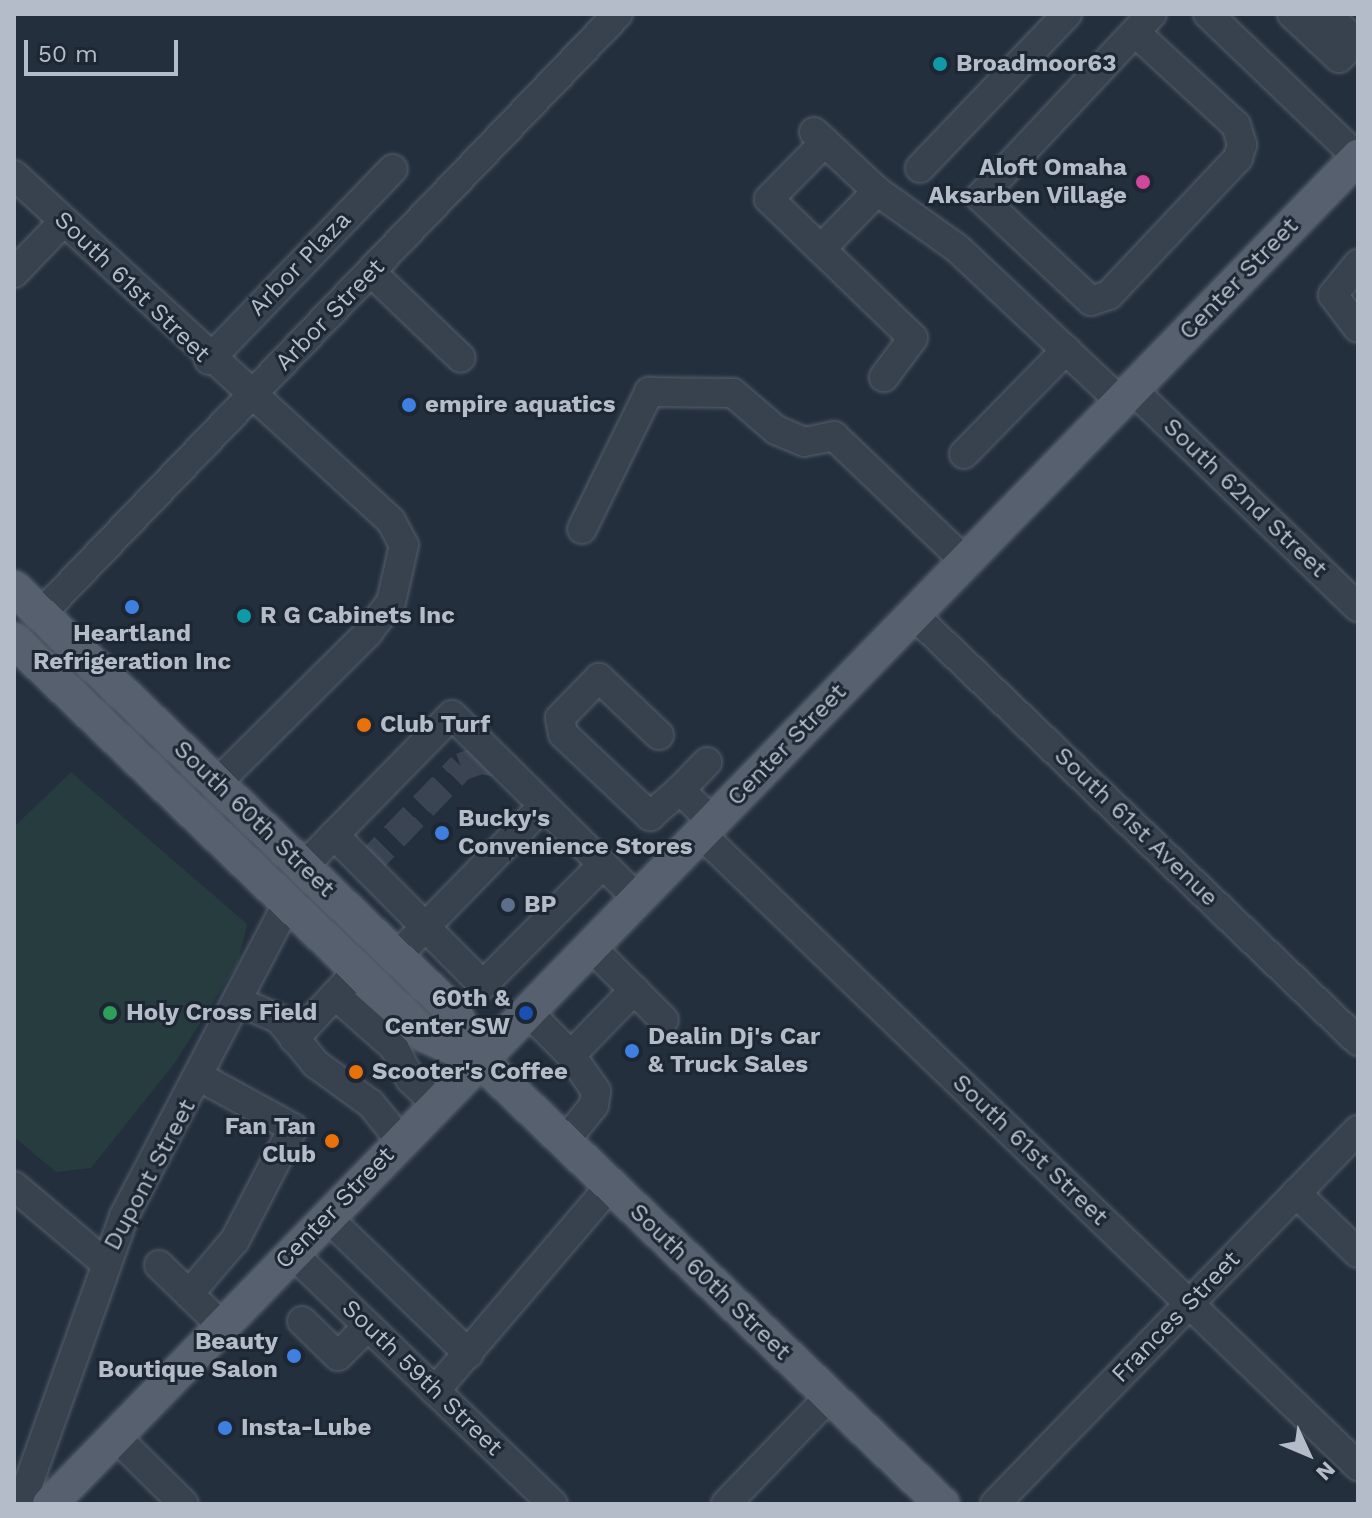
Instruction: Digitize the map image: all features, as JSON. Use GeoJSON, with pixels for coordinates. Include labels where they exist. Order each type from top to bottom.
{"type":"FeatureCollection","features":[{"type":"Feature","properties":{"kind":"main road","name":"Center Street"},"geometry":{"type":"LineString","coordinates":[[50,1504],[1358,157]]}},
{"type":"Feature","properties":{"kind":"main road","name":"South 60th Street"},"geometry":{"type":"LineString","coordinates":[[14,588],[20,630],[288,902],[441,1048],[480,1060]]}},
{"type":"Feature","properties":{"kind":"main road","name":"South 60th Street"},"geometry":{"type":"LineString","coordinates":[[20,630],[158,727],[465,1023],[480,1060],[942,1504]]}},
{"type":"Feature","properties":{"kind":"street","name":"Arbor Street"},"geometry":{"type":"LineString","coordinates":[[20,630],[251,398],[618,14]]}},
{"type":"Feature","properties":{"kind":"street"},"geometry":{"type":"LineString","coordinates":[[920,168],[1067,14]]}},
{"type":"Feature","properties":{"kind":"street"},"geometry":{"type":"LineString","coordinates":[[1208,14],[1358,157]]}},
{"type":"Feature","properties":{"kind":"street"},"geometry":{"type":"LineString","coordinates":[[1292,14],[1339,58],[1357,40],[1327,14]]}},
{"type":"Feature","properties":{"kind":"street"},"geometry":{"type":"LineString","coordinates":[[1145,24],[1236,125],[1242,145],[1238,158],[1109,295],[1091,301],[980,197],[1145,24]]}},
{"type":"Feature","properties":{"kind":"street","name":"South 62nd Street"},"geometry":{"type":"LineString","coordinates":[[821,249],[769,199],[820,137],[877,191],[957,248],[1066,350],[1126,395],[1358,607]]}},
{"type":"Feature","properties":{"kind":"street","name":"Arbor Plaza"},"geometry":{"type":"LineString","coordinates":[[209,360],[393,169]]}},
{"type":"Feature","properties":{"kind":"street","name":"South 61st Street"},"geometry":{"type":"LineString","coordinates":[[14,175],[209,360],[391,521],[404,545],[391,602],[368,633],[217,783]]}},
{"type":"Feature","properties":{"kind":"street"},"geometry":{"type":"LineString","coordinates":[[877,191],[821,249],[913,338],[884,377]]}},
{"type":"Feature","properties":{"kind":"street"},"geometry":{"type":"LineString","coordinates":[[14,273],[63,222]]}},
{"type":"Feature","properties":{"kind":"street"},"geometry":{"type":"LineString","coordinates":[[1358,264],[1333,295],[1358,328]]}},
{"type":"Feature","properties":{"kind":"street"},"geometry":{"type":"LineString","coordinates":[[371,272],[461,358]]}},
{"type":"Feature","properties":{"kind":"street"},"geometry":{"type":"LineString","coordinates":[[964,454],[1066,350]]}},
{"type":"Feature","properties":{"kind":"street"},"geometry":{"type":"LineString","coordinates":[[582,529],[649,392],[733,393],[776,430],[804,442],[834,436],[965,561]]}},
{"type":"Feature","properties":{"kind":"street","name":"South 61st Avenue"},"geometry":{"type":"LineString","coordinates":[[913,614],[1358,1041]]}},
{"type":"Feature","properties":{"kind":"street"},"geometry":{"type":"LineString","coordinates":[[659,735],[599,678],[560,718],[563,734],[650,816],[707,762]]}},
{"type":"Feature","properties":{"kind":"street"},"geometry":{"type":"LineString","coordinates":[[304,866],[452,715],[637,898]]}},
{"type":"Feature","properties":{"kind":"street","name":"South 61st Street"},"geometry":{"type":"LineString","coordinates":[[680,790],[707,828],[1358,1466]]}},
{"type":"Feature","properties":{"kind":"street"},"geometry":{"type":"LineString","coordinates":[[397,956],[543,806]]}},
{"type":"Feature","properties":{"kind":"street"},"geometry":{"type":"LineString","coordinates":[[334,835],[483,985],[603,864]]}},
{"type":"Feature","properties":{"kind":"street","name":"Dupont Street"},"geometry":{"type":"LineString","coordinates":[[21,1504],[105,1263],[202,1078],[288,902]]}},
{"type":"Feature","properties":{"kind":"street"},"geometry":{"type":"LineString","coordinates":[[591,947],[664,1020]]}},
{"type":"Feature","properties":{"kind":"street"},"geometry":{"type":"LineString","coordinates":[[294,1039],[358,971]]}},
{"type":"Feature","properties":{"kind":"street"},"geometry":{"type":"LineString","coordinates":[[571,1055],[634,990]]}},
{"type":"Feature","properties":{"kind":"street"},"geometry":{"type":"LineString","coordinates":[[335,995],[366,1023],[436,1104]]}},
{"type":"Feature","properties":{"kind":"street"},"geometry":{"type":"LineString","coordinates":[[240,1002],[279,1019],[340,1086],[371,1104],[401,1141]]}},
{"type":"Feature","properties":{"kind":"street"},"geometry":{"type":"LineString","coordinates":[[527,1011],[571,1055],[596,1091],[594,1105],[565,1141]]}},
{"type":"Feature","properties":{"kind":"street"},"geometry":{"type":"LineString","coordinates":[[189,1294],[235,1240],[293,1128],[202,1078]]}},
{"type":"Feature","properties":{"kind":"street","name":"Frances Street"},"geometry":{"type":"LineString","coordinates":[[995,1504],[1358,1130]]}},
{"type":"Feature","properties":{"kind":"street"},"geometry":{"type":"LineString","coordinates":[[14,1186],[105,1263]]}},
{"type":"Feature","properties":{"kind":"street"},"geometry":{"type":"LineString","coordinates":[[435,1391],[610,1186]]}},
{"type":"Feature","properties":{"kind":"street"},"geometry":{"type":"LineString","coordinates":[[1296,1193],[1358,1253]]}},
{"type":"Feature","properties":{"kind":"street"},"geometry":{"type":"LineString","coordinates":[[327,1217],[469,1354]]}},
{"type":"Feature","properties":{"kind":"street","name":"South 59th Street"},"geometry":{"type":"LineString","coordinates":[[292,1253],[553,1504]]}},
{"type":"Feature","properties":{"kind":"street"},"geometry":{"type":"LineString","coordinates":[[159,1265],[222,1326]]}},
{"type":"Feature","properties":{"kind":"street"},"geometry":{"type":"LineString","coordinates":[[302,1321],[338,1356],[368,1326]]}},
{"type":"Feature","properties":{"kind":"street"},"geometry":{"type":"LineString","coordinates":[[726,1504],[830,1396]]}},
{"type":"Feature","properties":{"kind":"street"},"geometry":{"type":"LineString","coordinates":[[116,1437],[173,1500]]}},
{"type":"Feature","properties":{"kind":"green space","name":"Holy Cross Field"},"geometry":{"type":"Polygon","coordinates":[[[71,772],[247,924],[238,963],[174,1064],[91,1168],[56,1172],[14,1137],[14,827],[71,772]]]}},
{"type":"Feature","properties":{"kind":"tunnel"},"geometry":{"type":"LineString","coordinates":[[365,867],[461,767],[480,760],[502,764]]}},
{"type":"Feature","properties":{"kind":"place","name":"Broadmoor63"},"geometry":{"type":"Point","coordinates":[940,64]}},
{"type":"Feature","properties":{"kind":"place","name":"Aloft Omaha Aksarben Village"},"geometry":{"type":"Point","coordinates":[1143,182]}},
{"type":"Feature","properties":{"kind":"place","name":"empire aquatics"},"geometry":{"type":"Point","coordinates":[409,405]}},
{"type":"Feature","properties":{"kind":"place","name":"Heartland Refrigeration Inc"},"geometry":{"type":"Point","coordinates":[132,607]}},
{"type":"Feature","properties":{"kind":"place","name":"R G Cabinets Inc"},"geometry":{"type":"Point","coordinates":[244,616]}},
{"type":"Feature","properties":{"kind":"place","name":"Club Turf"},"geometry":{"type":"Point","coordinates":[364,725]}},
{"type":"Feature","properties":{"kind":"place","name":"Bucky's Convenience Stores"},"geometry":{"type":"Point","coordinates":[442,833]}},
{"type":"Feature","properties":{"kind":"place","name":"BP"},"geometry":{"type":"Point","coordinates":[508,905]}},
{"type":"Feature","properties":{"kind":"place","name":"Holy Cross Field"},"geometry":{"type":"Point","coordinates":[110,1013]}},
{"type":"Feature","properties":{"kind":"place","name":"60th & Center SW"},"geometry":{"type":"Point","coordinates":[526,1013]}},
{"type":"Feature","properties":{"kind":"place","name":"Dealin Dj's Car & Truck Sales"},"geometry":{"type":"Point","coordinates":[632,1051]}},
{"type":"Feature","properties":{"kind":"place","name":"Scooter's Coffee"},"geometry":{"type":"Point","coordinates":[356,1072]}},
{"type":"Feature","properties":{"kind":"place","name":"Fan Tan Club"},"geometry":{"type":"Point","coordinates":[332,1141]}},
{"type":"Feature","properties":{"kind":"place","name":"Beauty Boutique Salon"},"geometry":{"type":"Point","coordinates":[294,1356]}},
{"type":"Feature","properties":{"kind":"place","name":"Insta-Lube"},"geometry":{"type":"Point","coordinates":[225,1428]}}]}
